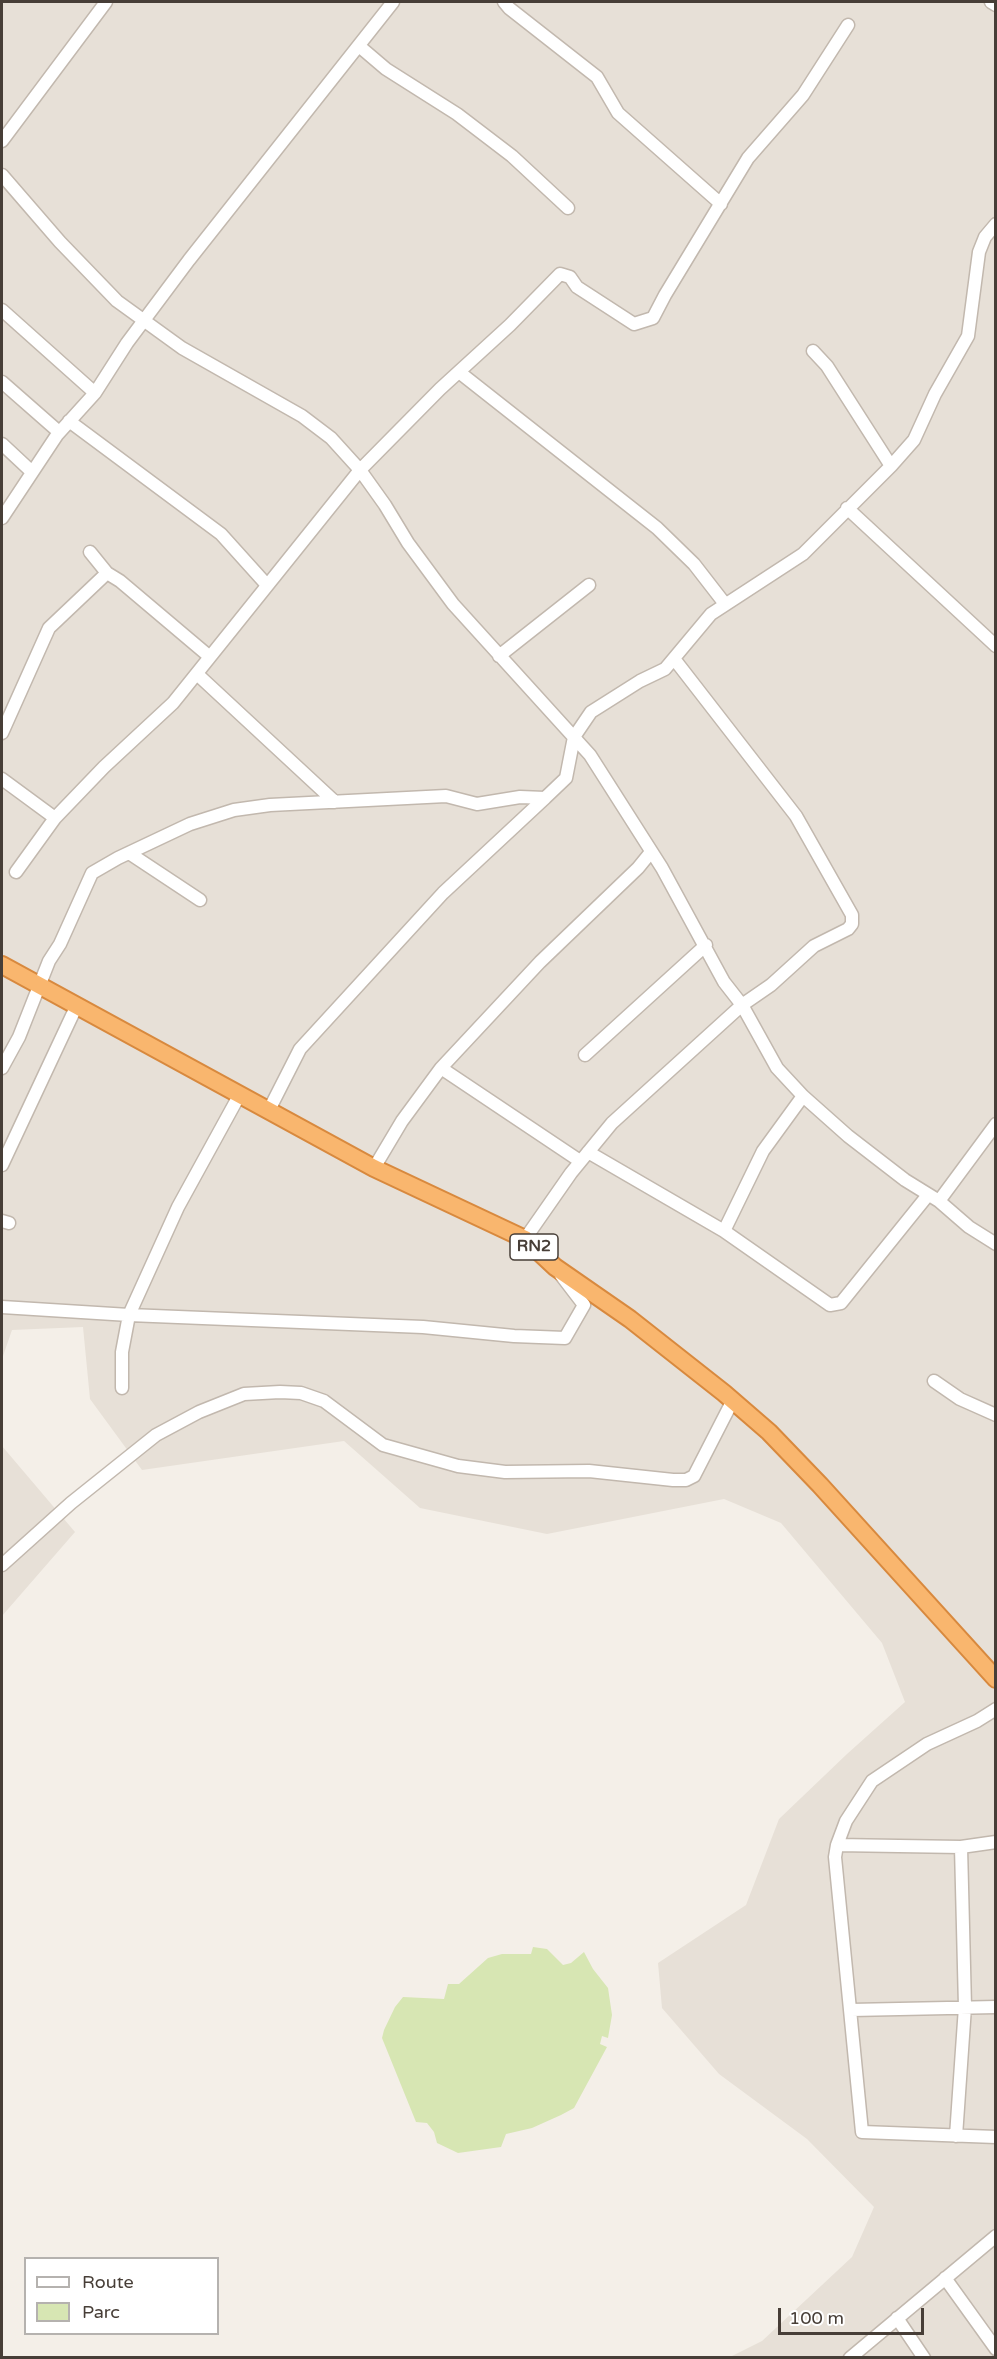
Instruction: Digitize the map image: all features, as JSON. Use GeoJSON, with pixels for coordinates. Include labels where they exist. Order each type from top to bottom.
{"type":"FeatureCollection","features":[{"type":"Feature","properties":{"kind":"highway","name":"RN2"},"geometry":{"type":"LineString","coordinates":[[2,965],[374,1168],[525,1239],[555,1267],[630,1319],[733,1400],[769,1432],[996,1679]]}},
{"type":"Feature","properties":{"kind":"street"},"geometry":{"type":"LineString","coordinates":[[2,141],[106,2]]}},
{"type":"Feature","properties":{"kind":"street"},"geometry":{"type":"LineString","coordinates":[[2,518],[59,432],[95,393],[189,260],[393,2]]}},
{"type":"Feature","properties":{"kind":"street"},"geometry":{"type":"LineString","coordinates":[[504,2],[597,77],[618,113],[721,204]]}},
{"type":"Feature","properties":{"kind":"street"},"geometry":{"type":"LineString","coordinates":[[991,2],[996,5]]}},
{"type":"Feature","properties":{"kind":"street"},"geometry":{"type":"LineString","coordinates":[[16,872],[55,818],[104,767],[173,703],[266,584],[360,470],[560,274],[570,278],[577,287],[634,324],[653,318],[664,295],[748,158],[804,95],[848,25]]}},
{"type":"Feature","properties":{"kind":"street"},"geometry":{"type":"LineString","coordinates":[[359,46],[386,69],[457,114],[512,156],[568,208]]}},
{"type":"Feature","properties":{"kind":"street"},"geometry":{"type":"LineString","coordinates":[[2,175],[117,301],[182,348],[302,416],[330,438],[360,470],[431,576],[499,656],[590,755],[651,852],[724,982],[742,1005],[777,1068],[803,1096],[849,1136],[996,1245]]}},
{"type":"Feature","properties":{"kind":"street"},"geometry":{"type":"LineString","coordinates":[[269,1110],[300,1049],[443,893],[566,778],[574,736],[591,712],[640,681],[659,673],[675,660],[711,614],[802,554],[891,466],[919,433],[935,393],[968,336],[979,252],[985,237],[996,224]]}},
{"type":"Feature","properties":{"kind":"street"},"geometry":{"type":"LineString","coordinates":[[2,310],[95,393]]}},
{"type":"Feature","properties":{"kind":"street"},"geometry":{"type":"LineString","coordinates":[[813,351],[831,371],[891,466]]}},
{"type":"Feature","properties":{"kind":"street"},"geometry":{"type":"LineString","coordinates":[[459,372],[657,528],[694,564],[725,604]]}},
{"type":"Feature","properties":{"kind":"street"},"geometry":{"type":"LineString","coordinates":[[2,382],[59,432]]}},
{"type":"Feature","properties":{"kind":"street"},"geometry":{"type":"LineString","coordinates":[[69,421],[221,534],[266,584]]}},
{"type":"Feature","properties":{"kind":"street"},"geometry":{"type":"LineString","coordinates":[[2,444],[32,472]]}},
{"type":"Feature","properties":{"kind":"street"},"geometry":{"type":"LineString","coordinates":[[847,508],[996,646]]}},
{"type":"Feature","properties":{"kind":"street"},"geometry":{"type":"LineString","coordinates":[[90,552],[107,573],[120,581],[210,657]]}},
{"type":"Feature","properties":{"kind":"street"},"geometry":{"type":"LineString","coordinates":[[2,733],[49,628],[107,573]]}},
{"type":"Feature","properties":{"kind":"street"},"geometry":{"type":"LineString","coordinates":[[499,656],[589,585]]}},
{"type":"Feature","properties":{"kind":"street"},"geometry":{"type":"LineString","coordinates":[[525,1239],[584,1157],[612,1123],[742,1005],[771,985],[813,946],[848,929],[852,924],[852,915],[796,816],[675,660]]}},
{"type":"Feature","properties":{"kind":"street"},"geometry":{"type":"LineString","coordinates":[[197,674],[335,802]]}},
{"type":"Feature","properties":{"kind":"street"},"geometry":{"type":"LineString","coordinates":[[2,779],[55,818]]}},
{"type":"Feature","properties":{"kind":"street"},"geometry":{"type":"LineString","coordinates":[[2,1068],[19,1037],[39,986],[92,873],[129,853],[190,824],[234,810],[270,805],[446,796],[477,804],[520,796],[545,798]]}},
{"type":"Feature","properties":{"kind":"street"},"geometry":{"type":"LineString","coordinates":[[374,1168],[402,1121],[441,1068],[540,962],[638,868],[651,852]]}},
{"type":"Feature","properties":{"kind":"street"},"geometry":{"type":"LineString","coordinates":[[129,853],[200,900]]}},
{"type":"Feature","properties":{"kind":"street"},"geometry":{"type":"LineString","coordinates":[[585,1055],[705,945]]}},
{"type":"Feature","properties":{"kind":"street"},"geometry":{"type":"LineString","coordinates":[[2,1165],[77,1005]]}},
{"type":"Feature","properties":{"kind":"street"},"geometry":{"type":"LineString","coordinates":[[441,1068],[584,1157],[724,1231],[830,1305],[841,1303],[996,1125]]}},
{"type":"Feature","properties":{"kind":"street"},"geometry":{"type":"LineString","coordinates":[[122,1388],[122,1352],[129,1315],[178,1207],[240,1094]]}},
{"type":"Feature","properties":{"kind":"street"},"geometry":{"type":"LineString","coordinates":[[724,1231],[764,1151],[803,1096]]}},
{"type":"Feature","properties":{"kind":"street"},"geometry":{"type":"LineString","coordinates":[[2,1307],[129,1315],[423,1327],[514,1336],[566,1338],[584,1305],[555,1267]]}},
{"type":"Feature","properties":{"kind":"street"},"geometry":{"type":"LineString","coordinates":[[934,1382],[960,1399],[996,1415]]}},
{"type":"Feature","properties":{"kind":"street"},"geometry":{"type":"LineString","coordinates":[[2,1564],[78,1497],[156,1435],[199,1412],[244,1395],[301,1393],[324,1401],[383,1445],[458,1466],[505,1472],[589,1471],[673,1480],[686,1480],[694,1476],[733,1400]]}},
{"type":"Feature","properties":{"kind":"street"},"geometry":{"type":"LineString","coordinates":[[996,1709],[977,1721],[927,1744],[872,1781],[846,1821],[837,1845],[837,1882],[862,2132],[996,2137]]}},
{"type":"Feature","properties":{"kind":"street"},"geometry":{"type":"LineString","coordinates":[[837,1845],[961,1847],[996,1842]]}},
{"type":"Feature","properties":{"kind":"street"},"geometry":{"type":"LineString","coordinates":[[956,2136],[965,2007],[961,1847]]}},
{"type":"Feature","properties":{"kind":"street"},"geometry":{"type":"LineString","coordinates":[[851,2010],[996,2007]]}},
{"type":"Feature","properties":{"kind":"street"},"geometry":{"type":"LineString","coordinates":[[850,2358],[996,2236]]}},
{"type":"Feature","properties":{"kind":"street"},"geometry":{"type":"LineString","coordinates":[[945,2278],[996,2349]]}},
{"type":"Feature","properties":{"kind":"street"},"geometry":{"type":"LineString","coordinates":[[897,2318],[924,2358]]}},
{"type":"Feature","properties":{"kind":"shaded area"},"geometry":{"type":"Polygon","coordinates":[[[2,2],[995,2],[995,2357],[730,2357],[762,2341],[852,2257],[874,2207],[807,2139],[719,2074],[662,2008],[658,1963],[746,1905],[779,1819],[905,1702],[882,1643],[781,1523],[724,1499],[547,1534],[420,1508],[344,1441],[142,1470],[90,1399],[83,1327],[12,1330],[2,1359],[2,2]]]}},
{"type":"Feature","properties":{"kind":"shaded area"},"geometry":{"type":"Polygon","coordinates":[[[2,1446],[75,1532],[2,1616],[2,1446]]]}},
{"type":"Feature","properties":{"kind":"green space"},"geometry":{"type":"Polygon","coordinates":[[[533,1947],[547,1949],[563,1965],[571,1963],[584,1952],[593,1969],[608,1988],[612,2015],[608,2038],[602,2036],[600,2044],[607,2047],[574,2108],[532,2128],[506,2134],[501,2147],[458,2153],[437,2143],[434,2132],[427,2123],[416,2122],[382,2038],[384,2030],[395,2007],[403,1997],[444,1999],[448,1984],[459,1984],[488,1958],[502,1954],[531,1954],[533,1947]]]}}]}
